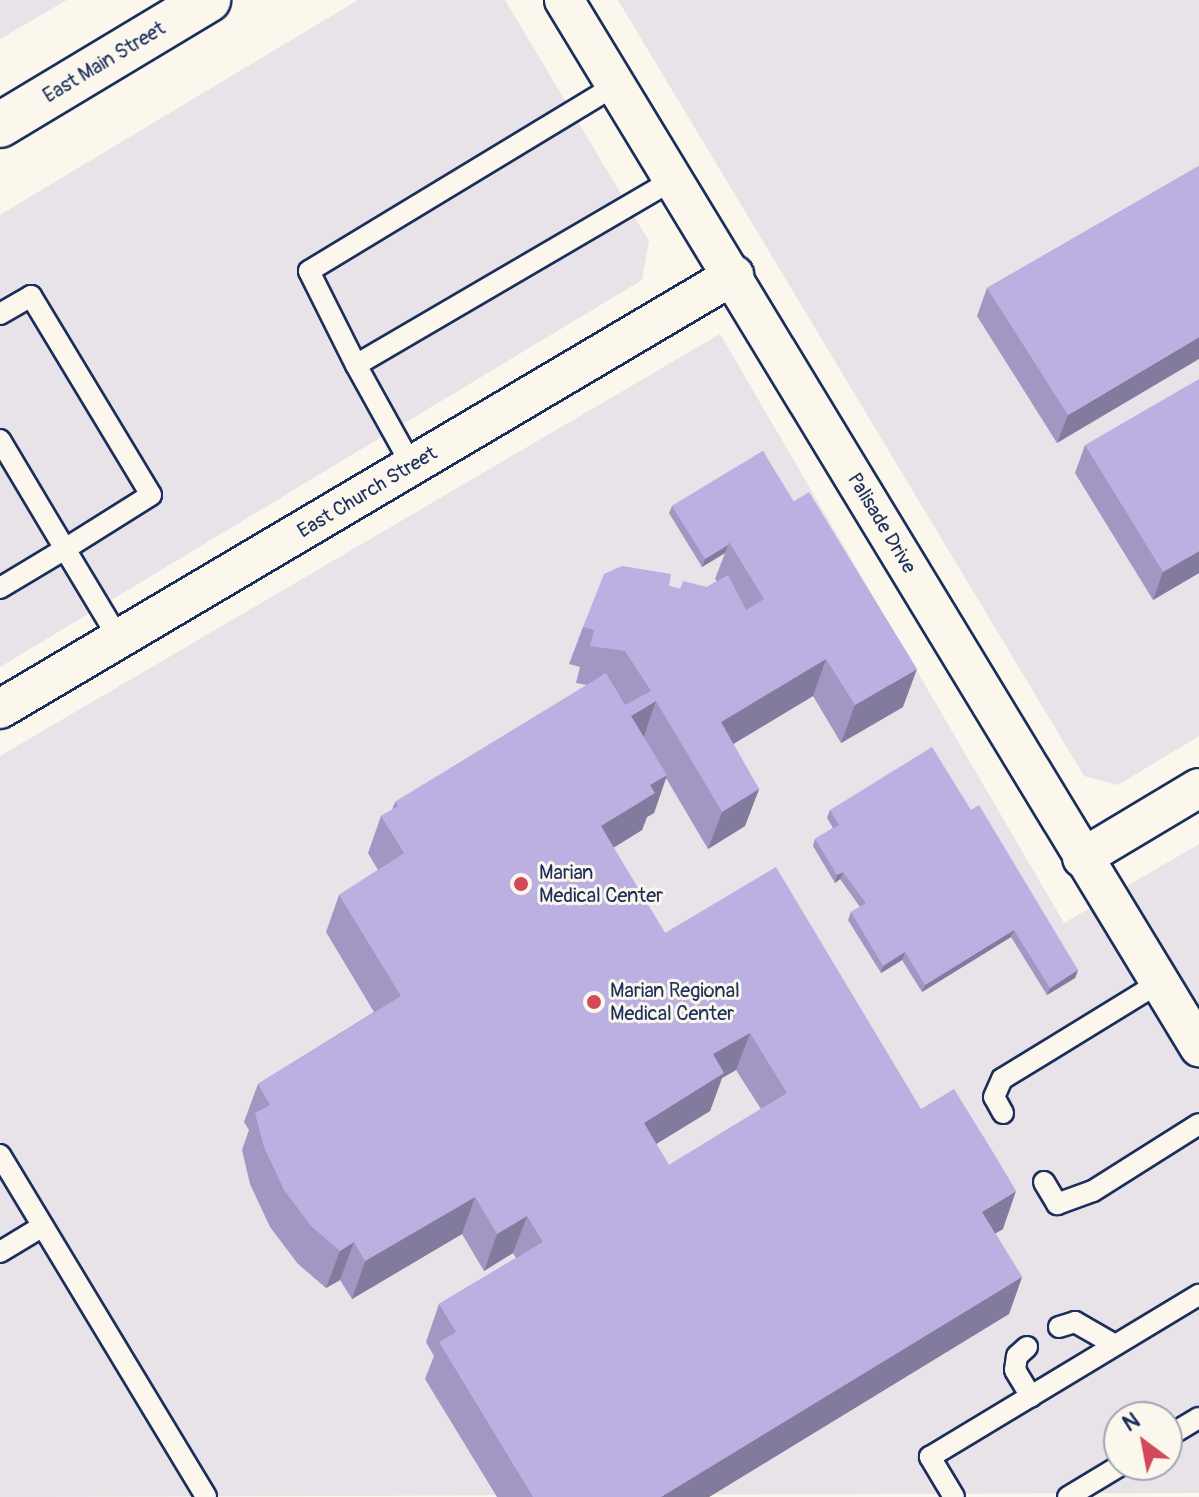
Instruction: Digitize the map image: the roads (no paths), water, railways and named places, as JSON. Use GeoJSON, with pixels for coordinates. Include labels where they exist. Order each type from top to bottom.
{"type":"FeatureCollection","features":[{"type":"Feature","properties":{"kind":"street","name":"Palisade Drive"},"geometry":{"type":"LineString","coordinates":[[564,0],[734,275],[1082,858],[1199,1047]]}},
{"type":"Feature","properties":{"kind":"street","name":"East Main Street"},"geometry":{"type":"LineString","coordinates":[[0,125],[189,5]]}},
{"type":"Feature","properties":{"kind":"street","name":"East Church Street"},"geometry":{"type":"LineString","coordinates":[[0,709],[734,275]]}},
{"type":"Feature","properties":{"kind":"street"},"geometry":{"type":"LineString","coordinates":[[1082,858],[1199,788]]}},
{"type":"Feature","properties":{"kind":"lane"},"geometry":{"type":"LineString","coordinates":[[412,466],[309,271],[616,85]]}},
{"type":"Feature","properties":{"kind":"lane"},"geometry":{"type":"LineString","coordinates":[[356,365],[674,179]]}},
{"type":"Feature","properties":{"kind":"lane"},"geometry":{"type":"LineString","coordinates":[[0,314],[31,296],[151,495],[0,588]]}},
{"type":"Feature","properties":{"kind":"lane"},"geometry":{"type":"LineString","coordinates":[[0,440],[119,639]]}},
{"type":"Feature","properties":{"kind":"lane"},"geometry":{"type":"LineString","coordinates":[[1003,1113],[994,1097],[1002,1079],[1160,982]]}},
{"type":"Feature","properties":{"kind":"lane"},"geometry":{"type":"LineString","coordinates":[[1044,1182],[1057,1204],[1081,1195],[1145,1161],[1199,1124]]}},
{"type":"Feature","properties":{"kind":"lane"},"geometry":{"type":"LineString","coordinates":[[0,1155],[206,1497]]}},
{"type":"Feature","properties":{"kind":"lane"},"geometry":{"type":"LineString","coordinates":[[0,1252],[43,1226]]}},
{"type":"Feature","properties":{"kind":"lane"},"geometry":{"type":"LineString","coordinates":[[954,1497],[930,1457],[1199,1295]]}},
{"type":"Feature","properties":{"kind":"lane"},"geometry":{"type":"LineString","coordinates":[[1059,1327],[1075,1322],[1115,1345]]}},
{"type":"Feature","properties":{"kind":"lane"},"geometry":{"type":"LineString","coordinates":[[1027,1347],[1017,1356],[1015,1370],[1031,1397]]}},
{"type":"Feature","properties":{"kind":"lane"},"geometry":{"type":"LineString","coordinates":[[1068,1497],[1103,1476]]}},
{"type":"Feature","properties":{"kind":"place","name":"Marian Medical Center"},"geometry":{"type":"Point","coordinates":[521,884]}},
{"type":"Feature","properties":{"kind":"place","name":"Marian Regional Medical Center"},"geometry":{"type":"Point","coordinates":[594,1002]}}]}
